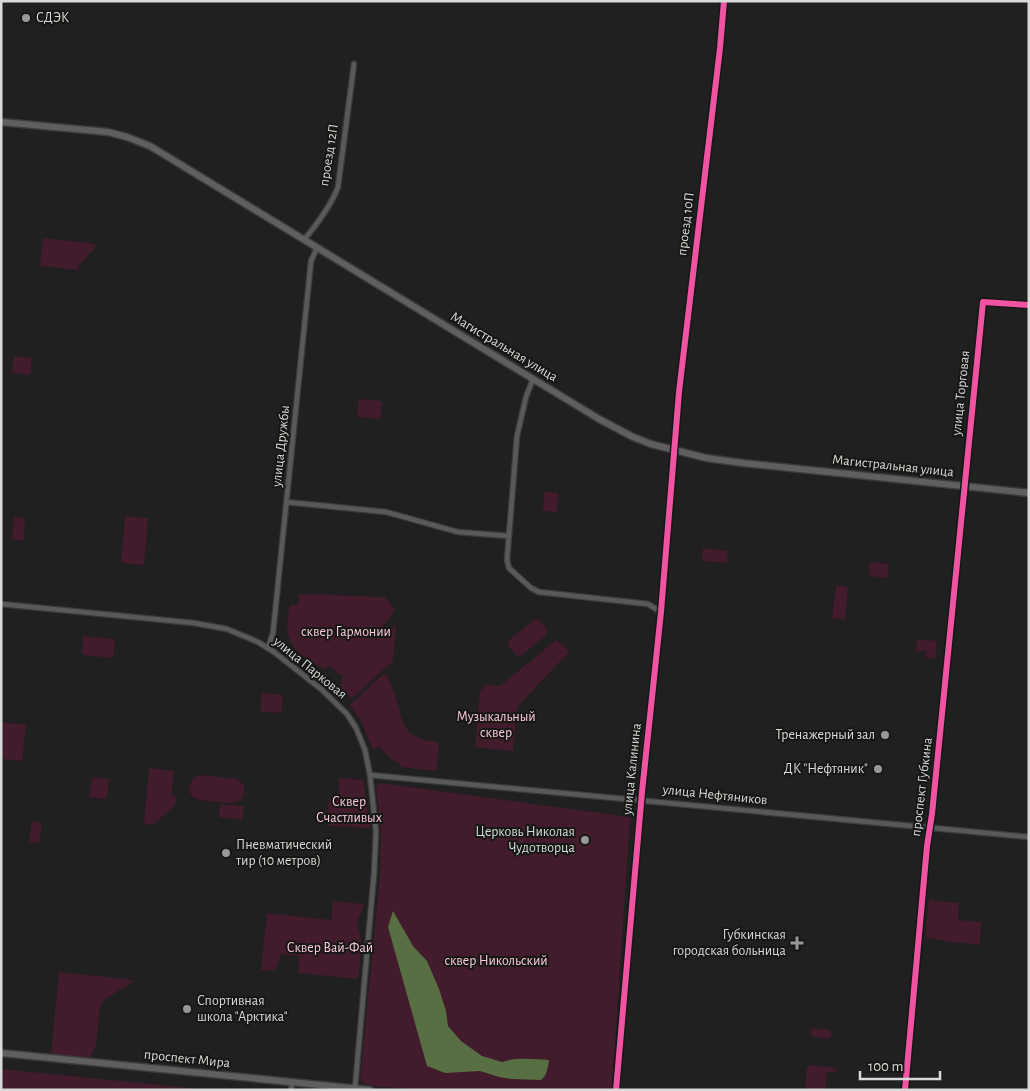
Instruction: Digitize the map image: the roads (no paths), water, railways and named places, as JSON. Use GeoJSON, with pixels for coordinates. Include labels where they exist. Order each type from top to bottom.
{"type":"FeatureCollection","features":[{"type":"Feature","properties":{"kind":"main road","name":"Магистральная улица"},"geometry":{"type":"LineString","coordinates":[[1,122],[108,132],[138,140],[160,151],[533,379],[616,429],[633,437],[706,458],[1029,493]]}},
{"type":"Feature","properties":{"kind":"main road","name":"проспект Мира"},"geometry":{"type":"LineString","coordinates":[[1,1053],[370,1090]]}},
{"type":"Feature","properties":{"kind":"street","name":"проезд 10П"},"geometry":{"type":"LineString","coordinates":[[674,450],[724,1]]}},
{"type":"Feature","properties":{"kind":"street","name":"проезд 12П"},"geometry":{"type":"LineString","coordinates":[[304,240],[316,225],[338,187],[354,64]]}},
{"type":"Feature","properties":{"kind":"street","name":"улица Дружбы"},"geometry":{"type":"LineString","coordinates":[[268,648],[273,634],[310,261],[317,248]]}},
{"type":"Feature","properties":{"kind":"street","name":"улица Торговая"},"geometry":{"type":"LineString","coordinates":[[964,486],[983,302],[1029,305]]}},
{"type":"Feature","properties":{"kind":"street"},"geometry":{"type":"LineString","coordinates":[[533,379],[526,397],[518,430],[507,560],[509,568],[535,591],[648,604],[661,612]]}},
{"type":"Feature","properties":{"kind":"street","name":"улица Калинина"},"geometry":{"type":"LineString","coordinates":[[616,1090],[661,612],[674,450]]}},
{"type":"Feature","properties":{"kind":"street","name":"проспект Губкина"},"geometry":{"type":"LineString","coordinates":[[904,1090],[964,486]]}},
{"type":"Feature","properties":{"kind":"street"},"geometry":{"type":"LineString","coordinates":[[286,502],[386,512],[458,532],[509,536]]}},
{"type":"Feature","properties":{"kind":"street","name":"улица Парковая"},"geometry":{"type":"LineString","coordinates":[[1,604],[210,625],[235,631],[268,648],[321,689],[347,714],[362,742],[370,775],[376,824],[376,856],[355,1088]]}},
{"type":"Feature","properties":{"kind":"street","name":"улица Нефтяников"},"geometry":{"type":"LineString","coordinates":[[370,775],[1029,837]]}},
{"type":"Feature","properties":{"kind":"street"},"geometry":{"type":"LineString","coordinates":[[291,1090],[292,1082]]}},
{"type":"Feature","properties":{"kind":"place","name":"СДЭК"},"geometry":{"type":"Point","coordinates":[26,18]}},
{"type":"Feature","properties":{"kind":"place","name":"Тренажерный зал"},"geometry":{"type":"Point","coordinates":[885,735]}},
{"type":"Feature","properties":{"kind":"place","name":"ДК \"Нефтяник\""},"geometry":{"type":"Point","coordinates":[878,769]}},
{"type":"Feature","properties":{"kind":"place","name":"Церковь Николая Чудотворца"},"geometry":{"type":"Point","coordinates":[585,840]}},
{"type":"Feature","properties":{"kind":"place","name":"Пневматический тир (10 метров)"},"geometry":{"type":"Point","coordinates":[226,853]}},
{"type":"Feature","properties":{"kind":"place","name":"Губкинская городская больница"},"geometry":{"type":"Point","coordinates":[797,943]}},
{"type":"Feature","properties":{"kind":"place","name":"Спортивная школа \"Арктика\""},"geometry":{"type":"Point","coordinates":[187,1009]}},
{"type":"Feature","properties":{"kind":"park label","name":"сквер Гармонии"},"geometry":{"type":"Point","coordinates":[346,632]}},
{"type":"Feature","properties":{"kind":"park label","name":"Музыкальный сквер"},"geometry":{"type":"Point","coordinates":[496,726]}},
{"type":"Feature","properties":{"kind":"park label","name":"Сквер Счастливых"},"geometry":{"type":"Point","coordinates":[349,810]}},
{"type":"Feature","properties":{"kind":"park label","name":"Сквер Вай-Фай"},"geometry":{"type":"Point","coordinates":[330,948]}},
{"type":"Feature","properties":{"kind":"park label","name":"сквер Никольский"},"geometry":{"type":"Point","coordinates":[496,961]}}]}
